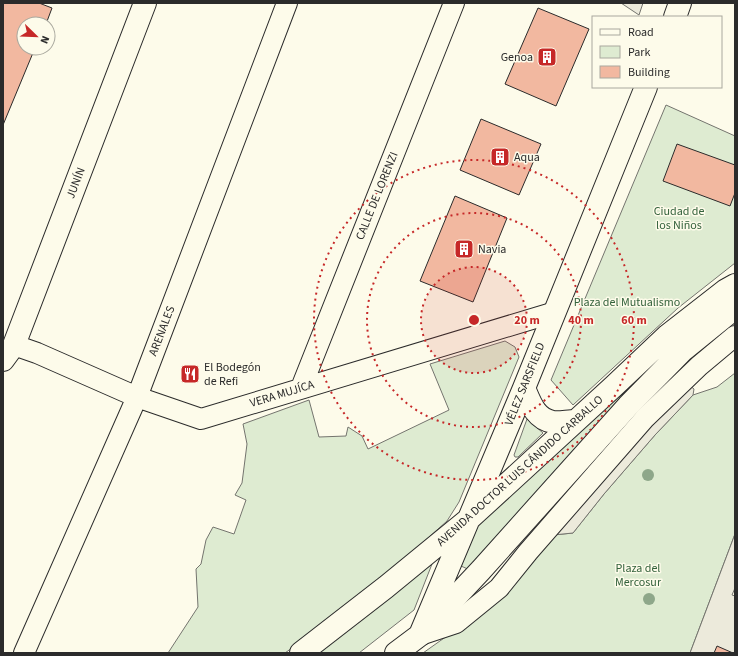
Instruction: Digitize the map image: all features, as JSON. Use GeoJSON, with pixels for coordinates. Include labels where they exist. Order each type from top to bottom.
{"type":"FeatureCollection","features":[{"type":"Feature","properties":{"kind":"main road","name":"JUNÍN"},"geometry":{"type":"LineString","coordinates":[[9,352],[145,3]]}},
{"type":"Feature","properties":{"kind":"main road"},"geometry":{"type":"LineString","coordinates":[[674,16],[680,3]]}},
{"type":"Feature","properties":{"kind":"main road","name":"VÉLEZ SARSFIELD"},"geometry":{"type":"LineString","coordinates":[[420,635],[524,388],[646,88]]}},
{"type":"Feature","properties":{"kind":"main road","name":"AVENIDA DOCTOR LUIS CÁNDIDO CARBALLO"},"geometry":{"type":"LineString","coordinates":[[301,653],[386,588],[469,519],[667,336],[726,290],[735,285]]}},
{"type":"Feature","properties":{"kind":"main road","name":"AVENIDA DOCTOR LUIS CÁNDIDO CARBALLO"},"geometry":{"type":"LineString","coordinates":[[396,653],[420,635],[628,406],[682,351],[735,308]]}},
{"type":"Feature","properties":{"kind":"main road"},"geometry":{"type":"LineString","coordinates":[[524,388],[531,406],[540,416],[553,422],[575,421]]}},
{"type":"Feature","properties":{"kind":"street","name":"ARENALES"},"geometry":{"type":"LineString","coordinates":[[24,653],[137,397],[287,3]]}},
{"type":"Feature","properties":{"kind":"street","name":"CALLE DE LORENZI"},"geometry":{"type":"LineString","coordinates":[[301,388],[454,3]]}},
{"type":"Feature","properties":{"kind":"street","name":"VERA MUJÍCA"},"geometry":{"type":"LineString","coordinates":[[9,352],[37,353],[137,397],[201,419],[555,312]]}},
{"type":"Feature","properties":{"kind":"street","name":"AVENIDA DOCTOR LUIS CÁNDIDO CARBALLO"},"geometry":{"type":"LineString","coordinates":[[420,635],[456,623],[499,588],[528,552],[645,418],[699,366],[735,336]]}},
{"type":"Feature","properties":{"kind":"green space"},"geometry":{"type":"Polygon","coordinates":[[[666,105],[735,136],[735,263],[678,308],[573,405],[551,380],[666,105]]]}},
{"type":"Feature","properties":{"kind":"green space"},"geometry":{"type":"Polygon","coordinates":[[[505,341],[515,347],[519,357],[459,502],[447,521],[361,598],[285,653],[168,653],[198,607],[196,569],[201,564],[206,540],[213,527],[234,534],[246,500],[235,495],[242,483],[247,444],[243,424],[309,400],[319,437],[346,436],[348,427],[362,436],[368,449],[449,410],[430,364],[505,341]]]}},
{"type":"Feature","properties":{"kind":"green space"},"geometry":{"type":"Polygon","coordinates":[[[670,342],[674,346],[470,570],[461,566],[481,518],[670,342]]]}},
{"type":"Feature","properties":{"kind":"green space","name":"Plaza del Mercosur"},"geometry":{"type":"Polygon","coordinates":[[[735,373],[735,534],[690,653],[423,653],[485,609],[553,535],[573,533],[604,494],[655,435],[693,395],[717,387],[735,373]]]}},
{"type":"Feature","properties":{"kind":"green space"},"geometry":{"type":"Polygon","coordinates":[[[527,419],[543,433],[518,457],[515,457],[514,455],[527,419]]]}},
{"type":"Feature","properties":{"kind":"green space"},"geometry":{"type":"Polygon","coordinates":[[[432,564],[414,610],[359,653],[316,653],[432,564]]]}},
{"type":"Feature","properties":{"kind":"shaded area"},"geometry":{"type":"Polygon","coordinates":[[[621,3],[643,3],[639,15],[621,3]]]}},
{"type":"Feature","properties":{"kind":"shaded area"},"geometry":{"type":"Polygon","coordinates":[[[689,385],[694,389],[693,395],[655,435],[604,494],[573,533],[553,535],[633,441],[689,385]]]}},
{"type":"Feature","properties":{"kind":"shaded area"},"geometry":{"type":"Polygon","coordinates":[[[735,534],[735,588],[732,595],[735,596],[735,653],[690,653],[735,534]]]}},
{"type":"Feature","properties":{"kind":"building"},"geometry":{"type":"Polygon","coordinates":[[[3,3],[39,3],[52,8],[49,16],[16,16],[16,56],[32,56],[3,125],[3,3]]]}},
{"type":"Feature","properties":{"kind":"building","name":"Genoa"},"geometry":{"type":"Polygon","coordinates":[[[538,8],[589,29],[556,106],[505,84],[538,8]]]}},
{"type":"Feature","properties":{"kind":"building","name":"Aqua"},"geometry":{"type":"Polygon","coordinates":[[[481,119],[541,144],[519,195],[460,170],[481,119]]]}},
{"type":"Feature","properties":{"kind":"building"},"geometry":{"type":"Polygon","coordinates":[[[677,144],[735,165],[735,193],[730,206],[663,181],[677,144]]]}},
{"type":"Feature","properties":{"kind":"building","name":"Navia"},"geometry":{"type":"Polygon","coordinates":[[[455,196],[507,218],[473,302],[420,281],[455,196]]]}},
{"type":"Feature","properties":{"kind":"building"},"geometry":{"type":"Polygon","coordinates":[[[717,646],[733,653],[714,653],[717,646]]]}},
{"type":"Feature","properties":{"kind":"place","name":"Genoa"},"geometry":{"type":"Point","coordinates":[547,57]}},
{"type":"Feature","properties":{"kind":"place","name":"Aqua"},"geometry":{"type":"Point","coordinates":[500,157]}},
{"type":"Feature","properties":{"kind":"place","name":"Navia"},"geometry":{"type":"Point","coordinates":[464,249]}},
{"type":"Feature","properties":{"kind":"place","name":"El Bodegón de Refi"},"geometry":{"type":"Point","coordinates":[190,374]}},
{"type":"Feature","properties":{"kind":"park label","name":"Ciudad de los Niños"},"geometry":{"type":"Point","coordinates":[679,218]}},
{"type":"Feature","properties":{"kind":"park label","name":"Plaza del Mutualismo"},"geometry":{"type":"Point","coordinates":[627,302]}}]}
